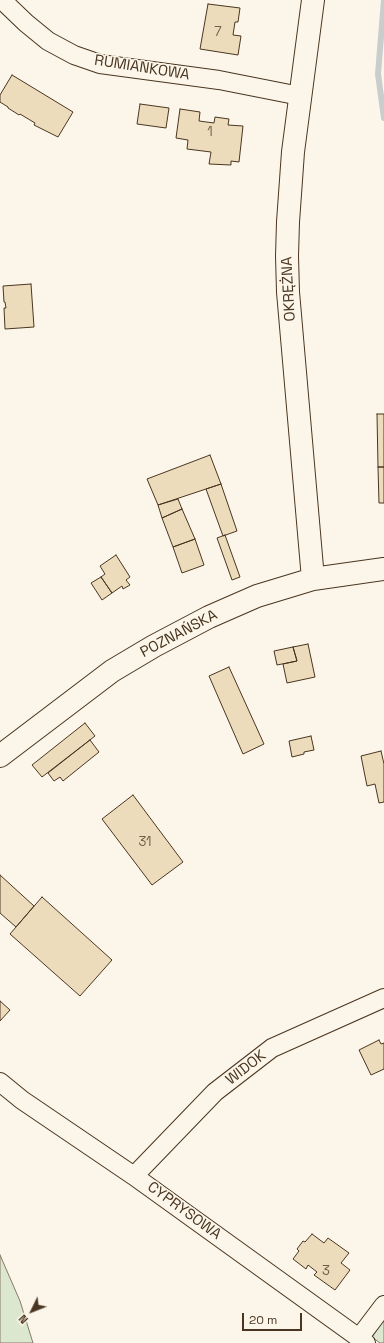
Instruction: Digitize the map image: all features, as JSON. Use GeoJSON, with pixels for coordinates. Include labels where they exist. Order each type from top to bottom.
{"type":"FeatureCollection","features":[{"type":"Feature","properties":{"kind":"street","name":"RUMIANKOWA"},"geometry":{"type":"LineString","coordinates":[[2,0],[26,23],[48,41],[74,55],[100,64],[219,80],[300,96]]}},
{"type":"Feature","properties":{"kind":"street","name":"OKRĘŻNA"},"geometry":{"type":"LineString","coordinates":[[313,0],[300,96],[290,186],[288,222],[288,292],[313,580]]}},
{"type":"Feature","properties":{"kind":"street","name":"POZNAŃSKA"},"geometry":{"type":"LineString","coordinates":[[0,756],[112,672],[154,646],[209,616],[257,596],[313,580],[384,569]]}},
{"type":"Feature","properties":{"kind":"street","name":"WIDOK"},"geometry":{"type":"LineString","coordinates":[[134,1176],[215,1092],[272,1048],[384,998]]}},
{"type":"Feature","properties":{"kind":"street","name":"CYPRYSOWA"},"geometry":{"type":"LineString","coordinates":[[0,1082],[22,1100],[134,1176],[362,1341]]}},
{"type":"Feature","properties":{"kind":"street"},"geometry":{"type":"LineString","coordinates":[[362,1341],[384,1305]]}},
{"type":"Feature","properties":{"kind":"green space"},"geometry":{"type":"Polygon","coordinates":[[[0,1255],[20,1301],[33,1343],[0,1343],[0,1255]]]}},
{"type":"Feature","properties":{"kind":"green space"},"geometry":{"type":"Polygon","coordinates":[[[384,1319],[384,1343],[380,1343],[372,1337],[384,1319]]]}},
{"type":"Feature","properties":{"kind":"building"},"geometry":{"type":"Polygon","coordinates":[[[208,4],[240,8],[238,22],[235,22],[233,35],[241,36],[238,55],[200,49],[208,4]]]}},
{"type":"Feature","properties":{"kind":"building"},"geometry":{"type":"Polygon","coordinates":[[[12,75],[73,112],[58,137],[34,125],[35,123],[20,114],[19,115],[0,102],[0,95],[12,75]]]}},
{"type":"Feature","properties":{"kind":"building"},"geometry":{"type":"Polygon","coordinates":[[[140,104],[169,108],[166,128],[137,124],[140,104]]]}},
{"type":"Feature","properties":{"kind":"building"},"geometry":{"type":"Polygon","coordinates":[[[180,109],[200,112],[199,121],[214,123],[215,117],[229,119],[228,125],[243,126],[239,162],[231,161],[231,165],[209,164],[211,152],[187,149],[188,140],[176,138],[180,109]]]}},
{"type":"Feature","properties":{"kind":"building"},"geometry":{"type":"Polygon","coordinates":[[[31,284],[34,327],[5,329],[4,308],[6,308],[3,286],[31,284]]]}},
{"type":"Feature","properties":{"kind":"building"},"geometry":{"type":"Polygon","coordinates":[[[377,414],[384,414],[384,467],[378,467],[377,414]]]}},
{"type":"Feature","properties":{"kind":"building"},"geometry":{"type":"Polygon","coordinates":[[[210,455],[221,484],[158,505],[147,479],[210,455]]]}},
{"type":"Feature","properties":{"kind":"building"},"geometry":{"type":"Polygon","coordinates":[[[378,467],[384,467],[384,503],[379,503],[378,467]]]}},
{"type":"Feature","properties":{"kind":"building"},"geometry":{"type":"Polygon","coordinates":[[[221,484],[237,531],[223,536],[206,489],[221,484]]]}},
{"type":"Feature","properties":{"kind":"building"},"geometry":{"type":"Polygon","coordinates":[[[178,499],[182,509],[162,518],[158,505],[178,499]]]}},
{"type":"Feature","properties":{"kind":"building"},"geometry":{"type":"Polygon","coordinates":[[[182,509],[195,539],[173,547],[162,518],[182,509]]]}},
{"type":"Feature","properties":{"kind":"building"},"geometry":{"type":"Polygon","coordinates":[[[225,535],[240,577],[232,580],[217,538],[225,535]]]}},
{"type":"Feature","properties":{"kind":"building"},"geometry":{"type":"Polygon","coordinates":[[[195,539],[204,565],[182,573],[173,547],[195,539]]]}},
{"type":"Feature","properties":{"kind":"building"},"geometry":{"type":"Polygon","coordinates":[[[116,555],[130,577],[126,580],[130,585],[123,589],[122,586],[112,593],[101,577],[105,574],[100,566],[116,555]]]}},
{"type":"Feature","properties":{"kind":"building"},"geometry":{"type":"Polygon","coordinates":[[[101,577],[112,593],[102,600],[91,583],[101,577]]]}},
{"type":"Feature","properties":{"kind":"building"},"geometry":{"type":"Polygon","coordinates":[[[308,644],[315,677],[287,683],[283,664],[297,661],[293,647],[308,644]]]}},
{"type":"Feature","properties":{"kind":"building"},"geometry":{"type":"Polygon","coordinates":[[[293,647],[297,661],[277,665],[274,651],[293,647]]]}},
{"type":"Feature","properties":{"kind":"building"},"geometry":{"type":"Polygon","coordinates":[[[229,667],[264,744],[243,754],[209,676],[229,667]]]}},
{"type":"Feature","properties":{"kind":"building"},"geometry":{"type":"Polygon","coordinates":[[[85,723],[95,736],[42,777],[32,765],[85,723]]]}},
{"type":"Feature","properties":{"kind":"building"},"geometry":{"type":"Polygon","coordinates":[[[311,736],[314,750],[292,757],[289,741],[311,736]]]}},
{"type":"Feature","properties":{"kind":"building"},"geometry":{"type":"Polygon","coordinates":[[[90,740],[99,752],[63,781],[60,777],[54,781],[48,773],[90,740]]]}},
{"type":"Feature","properties":{"kind":"building"},"geometry":{"type":"Polygon","coordinates":[[[381,751],[384,764],[384,802],[379,803],[375,784],[367,786],[361,756],[381,751]]]}},
{"type":"Feature","properties":{"kind":"building"},"geometry":{"type":"Polygon","coordinates":[[[133,795],[183,862],[152,885],[102,819],[133,795]]]}},
{"type":"Feature","properties":{"kind":"building"},"geometry":{"type":"Polygon","coordinates":[[[0,875],[34,906],[16,927],[0,913],[0,875]]]}},
{"type":"Feature","properties":{"kind":"building"},"geometry":{"type":"Polygon","coordinates":[[[42,897],[112,960],[80,996],[10,934],[42,897]]]}},
{"type":"Feature","properties":{"kind":"building"},"geometry":{"type":"Polygon","coordinates":[[[0,1001],[10,1010],[0,1021],[0,1001]]]}},
{"type":"Feature","properties":{"kind":"building"},"geometry":{"type":"Polygon","coordinates":[[[379,1040],[381,1044],[384,1043],[384,1069],[371,1075],[359,1050],[379,1040]]]}},
{"type":"Feature","properties":{"kind":"building"},"geometry":{"type":"Polygon","coordinates":[[[312,1234],[324,1243],[328,1238],[349,1253],[341,1263],[350,1270],[335,1290],[314,1275],[317,1272],[308,1265],[306,1269],[293,1259],[299,1251],[297,1249],[303,1241],[305,1242],[312,1234]]]}},
{"type":"Feature","properties":{"kind":"waterway"},"geometry":{"type":"LineString","coordinates":[[384,0],[378,74],[384,118]]}}]}
